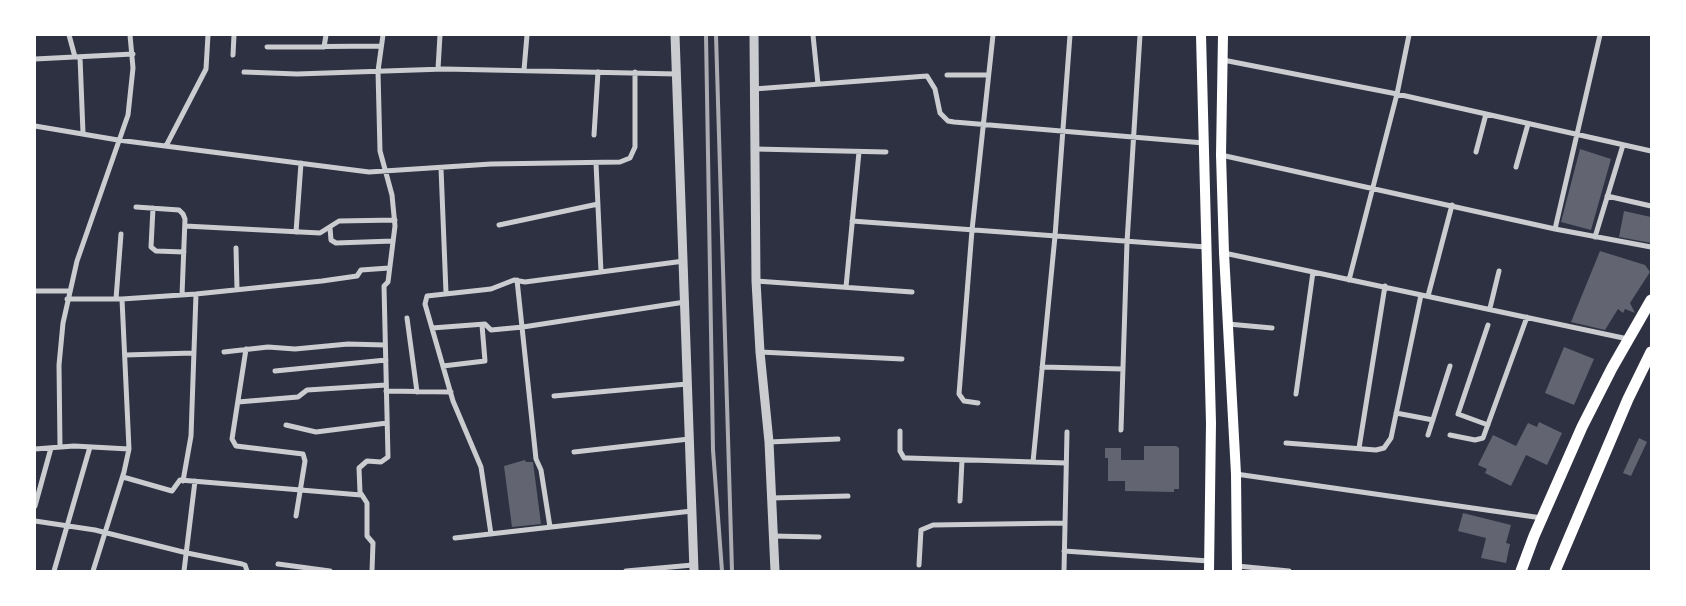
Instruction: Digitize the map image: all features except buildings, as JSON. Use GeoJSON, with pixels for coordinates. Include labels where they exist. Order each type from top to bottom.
{"type":"FeatureCollection","features":[{"type":"Feature","properties":{"kind":"highway"},"geometry":{"type":"LineString","coordinates":[[1522,571],[1542,518],[1586,420],[1628,339],[1651,300]]}},
{"type":"Feature","properties":{"kind":"highway"},"geometry":{"type":"LineString","coordinates":[[1555,571],[1628,399],[1651,352]]}},
{"type":"Feature","properties":{"kind":"main road"},"geometry":{"type":"LineString","coordinates":[[1201,35],[1211,422],[1209,566]]}},
{"type":"Feature","properties":{"kind":"main road"},"geometry":{"type":"LineString","coordinates":[[1223,35],[1221,155],[1224,252],[1236,474],[1237,569]]}},
{"type":"Feature","properties":{"kind":"street"},"geometry":{"type":"LineString","coordinates":[[69,35],[78,57],[83,133]]}},
{"type":"Feature","properties":{"kind":"street"},"geometry":{"type":"LineString","coordinates":[[60,447],[59,365],[67,299],[118,140],[128,115],[132,92],[133,54],[130,35]]}},
{"type":"Feature","properties":{"kind":"street"},"geometry":{"type":"LineString","coordinates":[[166,146],[206,69],[208,35]]}},
{"type":"Feature","properties":{"kind":"street"},"geometry":{"type":"LineString","coordinates":[[232,55],[234,35]]}},
{"type":"Feature","properties":{"kind":"street"},"geometry":{"type":"LineString","coordinates":[[324,47],[326,35]]}},
{"type":"Feature","properties":{"kind":"street"},"geometry":{"type":"LineString","coordinates":[[372,571],[373,543],[367,536],[367,503],[361,496],[361,465],[367,461],[381,462],[388,456],[384,286],[388,282],[395,220],[392,196],[380,151],[378,71],[383,35]]}},
{"type":"Feature","properties":{"kind":"street"},"geometry":{"type":"LineString","coordinates":[[438,69],[440,35]]}},
{"type":"Feature","properties":{"kind":"street"},"geometry":{"type":"LineString","coordinates":[[524,70],[527,35]]}},
{"type":"Feature","properties":{"kind":"street"},"geometry":{"type":"LineString","coordinates":[[626,571],[694,568],[675,35]]}},
{"type":"Feature","properties":{"kind":"street"},"geometry":{"type":"LineString","coordinates":[[754,35],[756,281],[760,352],[769,442],[774,571]]}},
{"type":"Feature","properties":{"kind":"street"},"geometry":{"type":"LineString","coordinates":[[813,35],[818,84]]}},
{"type":"Feature","properties":{"kind":"street"},"geometry":{"type":"LineString","coordinates":[[978,403],[964,401],[959,394],[972,230],[993,35]]}},
{"type":"Feature","properties":{"kind":"street"},"geometry":{"type":"LineString","coordinates":[[1033,462],[1055,236],[1070,35]]}},
{"type":"Feature","properties":{"kind":"street"},"geometry":{"type":"LineString","coordinates":[[1121,430],[1132,137],[1140,35]]}},
{"type":"Feature","properties":{"kind":"street"},"geometry":{"type":"LineString","coordinates":[[1349,280],[1397,94],[1409,35]]}},
{"type":"Feature","properties":{"kind":"street"},"geometry":{"type":"LineString","coordinates":[[1555,229],[1600,35]]}},
{"type":"Feature","properties":{"kind":"street"},"geometry":{"type":"LineString","coordinates":[[266,47],[382,46]]}},
{"type":"Feature","properties":{"kind":"street"},"geometry":{"type":"LineString","coordinates":[[35,60],[133,54]]}},
{"type":"Feature","properties":{"kind":"street"},"geometry":{"type":"LineString","coordinates":[[1223,60],[1397,94],[1650,151],[1651,143]]}},
{"type":"Feature","properties":{"kind":"street"},"geometry":{"type":"LineString","coordinates":[[244,72],[297,74],[438,69],[677,74]]}},
{"type":"Feature","properties":{"kind":"street"},"geometry":{"type":"LineString","coordinates":[[594,135],[598,72]]}},
{"type":"Feature","properties":{"kind":"street"},"geometry":{"type":"LineString","coordinates":[[35,126],[118,140],[386,172],[535,162],[596,163],[626,161],[634,153],[635,72]]}},
{"type":"Feature","properties":{"kind":"street"},"geometry":{"type":"LineString","coordinates":[[947,75],[988,75]]}},
{"type":"Feature","properties":{"kind":"street"},"geometry":{"type":"LineString","coordinates":[[754,89],[927,76],[932,81],[935,89],[940,113],[948,121],[1204,143]]}},
{"type":"Feature","properties":{"kind":"street"},"geometry":{"type":"LineString","coordinates":[[1476,152],[1486,114]]}},
{"type":"Feature","properties":{"kind":"street"},"geometry":{"type":"LineString","coordinates":[[1516,167],[1528,124]]}},
{"type":"Feature","properties":{"kind":"street"},"geometry":{"type":"LineString","coordinates":[[1595,237],[1623,145]]}},
{"type":"Feature","properties":{"kind":"street"},"geometry":{"type":"LineString","coordinates":[[754,149],[886,152]]}},
{"type":"Feature","properties":{"kind":"street"},"geometry":{"type":"LineString","coordinates":[[846,288],[858,152]]}},
{"type":"Feature","properties":{"kind":"street"},"geometry":{"type":"LineString","coordinates":[[1221,155],[1555,229],[1651,247]]}},
{"type":"Feature","properties":{"kind":"street"},"geometry":{"type":"LineString","coordinates":[[296,232],[301,163]]}},
{"type":"Feature","properties":{"kind":"street"},"geometry":{"type":"LineString","coordinates":[[596,163],[601,272]]}},
{"type":"Feature","properties":{"kind":"street"},"geometry":{"type":"LineString","coordinates":[[441,168],[446,293]]}},
{"type":"Feature","properties":{"kind":"street"},"geometry":{"type":"LineString","coordinates":[[1607,196],[1651,206]]}},
{"type":"Feature","properties":{"kind":"street"},"geometry":{"type":"LineString","coordinates":[[499,225],[598,204]]}},
{"type":"Feature","properties":{"kind":"street"},"geometry":{"type":"LineString","coordinates":[[1428,296],[1452,205]]}},
{"type":"Feature","properties":{"kind":"street"},"geometry":{"type":"LineString","coordinates":[[136,206],[179,210],[183,214],[185,226],[182,295]]}},
{"type":"Feature","properties":{"kind":"street"},"geometry":{"type":"LineString","coordinates":[[154,208],[151,247],[156,251],[184,252]]}},
{"type":"Feature","properties":{"kind":"street"},"geometry":{"type":"LineString","coordinates":[[185,226],[320,233],[339,221],[395,220]]}},
{"type":"Feature","properties":{"kind":"street"},"geometry":{"type":"LineString","coordinates":[[852,221],[1206,247]]}},
{"type":"Feature","properties":{"kind":"street"},"geometry":{"type":"LineString","coordinates":[[330,227],[330,237],[336,243],[393,241]]}},
{"type":"Feature","properties":{"kind":"street"},"geometry":{"type":"LineString","coordinates":[[94,571],[123,477],[129,449],[125,355],[119,299],[121,234]]}},
{"type":"Feature","properties":{"kind":"street"},"geometry":{"type":"LineString","coordinates":[[236,248],[237,289]]}},
{"type":"Feature","properties":{"kind":"street"},"geometry":{"type":"LineString","coordinates":[[1224,252],[1628,339]]}},
{"type":"Feature","properties":{"kind":"street"},"geometry":{"type":"LineString","coordinates":[[491,534],[481,467],[469,443],[451,392],[425,304],[428,296],[491,288],[517,280],[525,282],[684,261]]}},
{"type":"Feature","properties":{"kind":"street"},"geometry":{"type":"LineString","coordinates":[[67,299],[119,299],[196,294],[357,276],[361,270],[389,268]]}},
{"type":"Feature","properties":{"kind":"street"},"geometry":{"type":"LineString","coordinates":[[1490,308],[1499,271]]}},
{"type":"Feature","properties":{"kind":"street"},"geometry":{"type":"LineString","coordinates":[[1296,394],[1313,272]]}},
{"type":"Feature","properties":{"kind":"street"},"geometry":{"type":"LineString","coordinates":[[517,280],[536,459],[541,470],[550,527]]}},
{"type":"Feature","properties":{"kind":"street"},"geometry":{"type":"LineString","coordinates":[[756,281],[912,292]]}},
{"type":"Feature","properties":{"kind":"street"},"geometry":{"type":"LineString","coordinates":[[1359,448],[1385,286]]}},
{"type":"Feature","properties":{"kind":"street"},"geometry":{"type":"LineString","coordinates":[[35,291],[69,291]]}},
{"type":"Feature","properties":{"kind":"street"},"geometry":{"type":"LineString","coordinates":[[183,480],[191,436],[196,294]]}},
{"type":"Feature","properties":{"kind":"street"},"geometry":{"type":"LineString","coordinates":[[1286,443],[1376,450],[1384,448],[1391,438],[1420,295]]}},
{"type":"Feature","properties":{"kind":"street"},"geometry":{"type":"LineString","coordinates":[[432,328],[482,324],[487,325],[491,330],[523,327],[685,302]]}},
{"type":"Feature","properties":{"kind":"street"},"geometry":{"type":"LineString","coordinates":[[1450,435],[1479,440],[1485,434],[1527,317]]}},
{"type":"Feature","properties":{"kind":"street"},"geometry":{"type":"LineString","coordinates":[[407,318],[417,392]]}},
{"type":"Feature","properties":{"kind":"street"},"geometry":{"type":"LineString","coordinates":[[444,366],[486,361],[482,324]]}},
{"type":"Feature","properties":{"kind":"street"},"geometry":{"type":"LineString","coordinates":[[1228,324],[1272,328]]}},
{"type":"Feature","properties":{"kind":"street"},"geometry":{"type":"LineString","coordinates":[[1488,325],[1458,414],[1488,425]]}},
{"type":"Feature","properties":{"kind":"street"},"geometry":{"type":"LineString","coordinates":[[224,352],[273,347],[295,349],[348,344],[385,344]]}},
{"type":"Feature","properties":{"kind":"street"},"geometry":{"type":"LineString","coordinates":[[246,350],[232,439],[233,443],[236,446],[303,454],[305,461],[296,516]]}},
{"type":"Feature","properties":{"kind":"street"},"geometry":{"type":"LineString","coordinates":[[760,352],[902,359]]}},
{"type":"Feature","properties":{"kind":"street"},"geometry":{"type":"LineString","coordinates":[[125,355],[193,353]]}},
{"type":"Feature","properties":{"kind":"street"},"geometry":{"type":"LineString","coordinates":[[275,371],[386,360]]}},
{"type":"Feature","properties":{"kind":"street"},"geometry":{"type":"LineString","coordinates":[[1428,434],[1450,366]]}},
{"type":"Feature","properties":{"kind":"street"},"geometry":{"type":"LineString","coordinates":[[1042,367],[1123,369]]}},
{"type":"Feature","properties":{"kind":"street"},"geometry":{"type":"LineString","coordinates":[[554,396],[688,384]]}},
{"type":"Feature","properties":{"kind":"street"},"geometry":{"type":"LineString","coordinates":[[238,402],[298,397],[307,390],[386,385]]}},
{"type":"Feature","properties":{"kind":"street"},"geometry":{"type":"LineString","coordinates":[[386,391],[451,392]]}},
{"type":"Feature","properties":{"kind":"street"},"geometry":{"type":"LineString","coordinates":[[1396,414],[1433,420]]}},
{"type":"Feature","properties":{"kind":"street"},"geometry":{"type":"LineString","coordinates":[[286,425],[316,432],[387,423]]}},
{"type":"Feature","properties":{"kind":"street"},"geometry":{"type":"LineString","coordinates":[[900,431],[900,451],[904,458],[1066,463]]}},
{"type":"Feature","properties":{"kind":"street"},"geometry":{"type":"LineString","coordinates":[[1064,571],[1067,432]]}},
{"type":"Feature","properties":{"kind":"street"},"geometry":{"type":"LineString","coordinates":[[769,442],[838,438]]}},
{"type":"Feature","properties":{"kind":"street"},"geometry":{"type":"LineString","coordinates":[[574,452],[690,439]]}},
{"type":"Feature","properties":{"kind":"street"},"geometry":{"type":"LineString","coordinates":[[54,571],[90,447]]}},
{"type":"Feature","properties":{"kind":"street"},"geometry":{"type":"LineString","coordinates":[[35,448],[90,447],[129,449]]}},
{"type":"Feature","properties":{"kind":"street"},"geometry":{"type":"LineString","coordinates":[[35,506],[51,448]]}},
{"type":"Feature","properties":{"kind":"street"},"geometry":{"type":"LineString","coordinates":[[960,501],[962,460]]}},
{"type":"Feature","properties":{"kind":"street"},"geometry":{"type":"LineString","coordinates":[[1236,474],[1542,518]]}},
{"type":"Feature","properties":{"kind":"street"},"geometry":{"type":"LineString","coordinates":[[123,477],[172,491],[178,482],[183,480],[361,496]]}},
{"type":"Feature","properties":{"kind":"street"},"geometry":{"type":"LineString","coordinates":[[184,571],[194,481]]}},
{"type":"Feature","properties":{"kind":"street"},"geometry":{"type":"LineString","coordinates":[[772,498],[848,496]]}},
{"type":"Feature","properties":{"kind":"street"},"geometry":{"type":"LineString","coordinates":[[456,538],[692,511]]}},
{"type":"Feature","properties":{"kind":"street"},"geometry":{"type":"LineString","coordinates":[[35,522],[68,524],[105,532],[186,553],[242,564],[245,565],[247,571]]}},
{"type":"Feature","properties":{"kind":"street"},"geometry":{"type":"LineString","coordinates":[[919,565],[921,530],[933,525],[1065,523]]}},
{"type":"Feature","properties":{"kind":"street"},"geometry":{"type":"LineString","coordinates":[[774,536],[819,537]]}},
{"type":"Feature","properties":{"kind":"street"},"geometry":{"type":"LineString","coordinates":[[1064,551],[1209,566]]}},
{"type":"Feature","properties":{"kind":"street"},"geometry":{"type":"LineString","coordinates":[[278,564],[330,571]]}},
{"type":"Feature","properties":{"kind":"street"},"geometry":{"type":"LineString","coordinates":[[1237,569],[1289,571]]}},
{"type":"Feature","properties":{"kind":"railway"},"geometry":{"type":"LineString","coordinates":[[706,35],[713,450],[722,571]]}},
{"type":"Feature","properties":{"kind":"railway"},"geometry":{"type":"LineString","coordinates":[[716,35],[732,571]]}}]}
